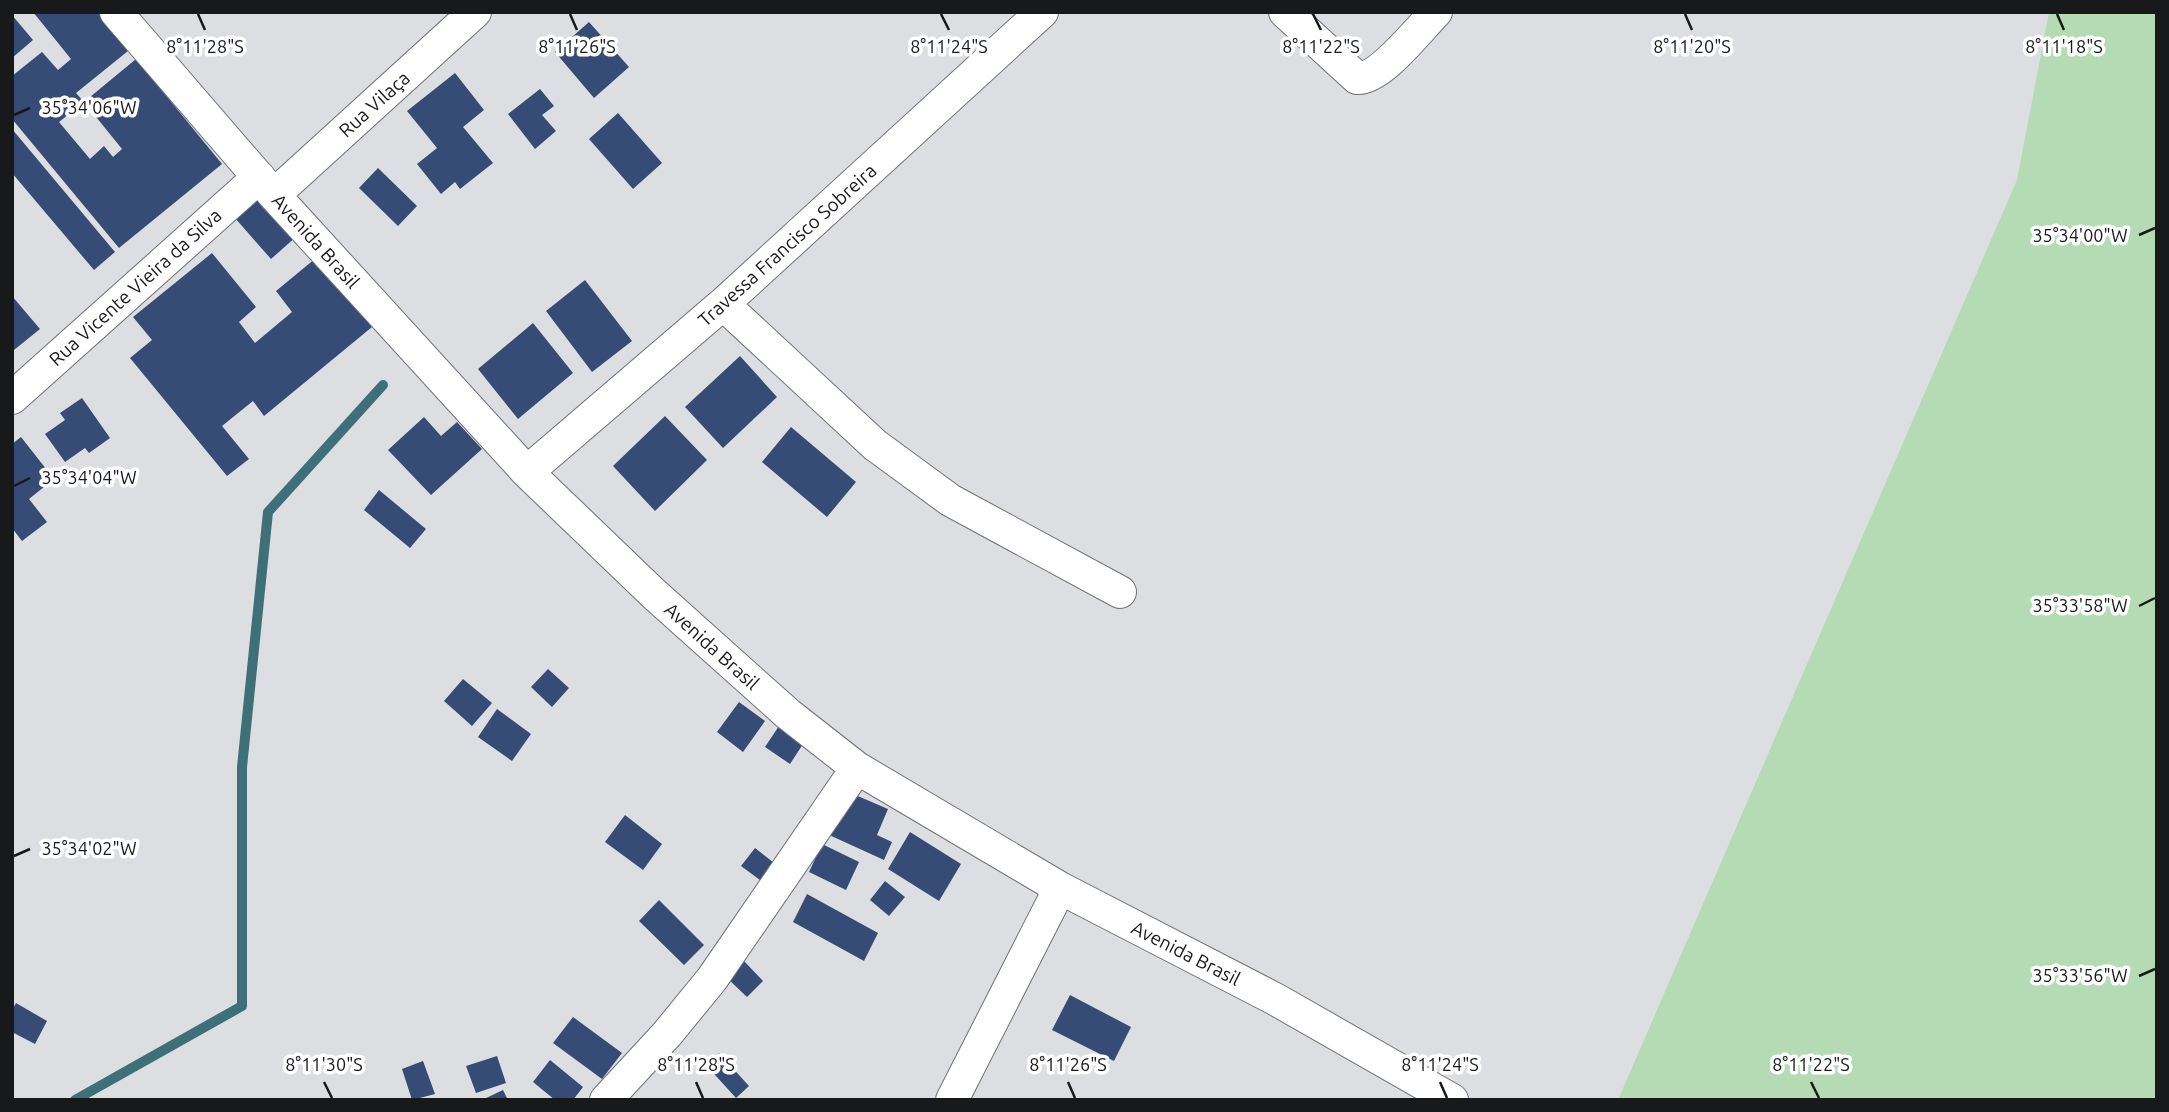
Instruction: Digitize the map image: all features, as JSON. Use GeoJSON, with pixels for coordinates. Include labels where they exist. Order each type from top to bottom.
{"type":"FeatureCollection","features":[{"type":"Feature","properties":{"kind":"street","name":"Avenida Brasil"},"geometry":{"type":"LineString","coordinates":[[116,12],[266,186],[527,472],[718,653],[788,714],[857,768],[1060,888],[1275,999],[1452,1100]]}},
{"type":"Feature","properties":{"kind":"street","name":"Rua Vilaça"},"geometry":{"type":"LineString","coordinates":[[266,186],[475,12]]}},
{"type":"Feature","properties":{"kind":"street","name":"Travessa Francisco Sobreira"},"geometry":{"type":"LineString","coordinates":[[527,472],[723,304],[1042,12]]}},
{"type":"Feature","properties":{"kind":"street"},"geometry":{"type":"LineString","coordinates":[[1285,12],[1357,78],[1365,78],[1384,65],[1436,12]]}},
{"type":"Feature","properties":{"kind":"street","name":"Rua Vicente Vieira da Silva"},"geometry":{"type":"LineString","coordinates":[[12,398],[266,186]]}},
{"type":"Feature","properties":{"kind":"street"},"geometry":{"type":"LineString","coordinates":[[723,304],[875,445],[950,500],[1120,592]]}},
{"type":"Feature","properties":{"kind":"street"},"geometry":{"type":"LineString","coordinates":[[606,1100],[667,1034],[712,979],[857,768]]}},
{"type":"Feature","properties":{"kind":"street"},"geometry":{"type":"LineString","coordinates":[[951,1100],[1060,888]]}},
{"type":"Feature","properties":{"kind":"green space"},"geometry":{"type":"Polygon","coordinates":[[[2049,12],[2157,12],[2157,1100],[1618,1100],[2017,180],[2049,12]]]}},
{"type":"Feature","properties":{"kind":"building"},"geometry":{"type":"Polygon","coordinates":[[[33,12],[109,12],[109,28],[128,51],[76,93],[84,102],[136,59],[222,164],[119,248],[12,119],[12,76],[42,52],[58,70],[71,59],[33,12]],[[84,102],[59,122],[90,159],[104,146],[113,157],[122,149],[84,102]]]}},
{"type":"Feature","properties":{"kind":"building"},"geometry":{"type":"Polygon","coordinates":[[[12,15],[33,40],[12,58],[12,15]]]}},
{"type":"Feature","properties":{"kind":"building"},"geometry":{"type":"Polygon","coordinates":[[[589,22],[629,67],[594,98],[555,52],[589,22]]]}},
{"type":"Feature","properties":{"kind":"building"},"geometry":{"type":"Polygon","coordinates":[[[455,73],[484,110],[463,127],[493,163],[460,189],[455,182],[441,194],[417,164],[437,148],[407,111],[455,73]]]}},
{"type":"Feature","properties":{"kind":"building"},"geometry":{"type":"Polygon","coordinates":[[[540,89],[554,106],[542,115],[556,131],[535,149],[508,114],[540,89]]]}},
{"type":"Feature","properties":{"kind":"building"},"geometry":{"type":"Polygon","coordinates":[[[618,113],[662,163],[633,189],[589,139],[618,113]]]}},
{"type":"Feature","properties":{"kind":"building"},"geometry":{"type":"Polygon","coordinates":[[[12,129],[115,252],[94,270],[12,173],[12,129]]]}},
{"type":"Feature","properties":{"kind":"building"},"geometry":{"type":"Polygon","coordinates":[[[378,168],[417,206],[398,226],[359,188],[378,168]]]}},
{"type":"Feature","properties":{"kind":"building"},"geometry":{"type":"Polygon","coordinates":[[[261,195],[297,236],[271,259],[235,218],[261,195]]]}},
{"type":"Feature","properties":{"kind":"building"},"geometry":{"type":"Polygon","coordinates":[[[212,253],[256,307],[239,322],[255,343],[292,312],[276,291],[316,258],[372,327],[264,416],[253,401],[222,426],[249,459],[227,476],[130,358],[152,340],[133,317],[212,253]]]}},
{"type":"Feature","properties":{"kind":"building"},"geometry":{"type":"Polygon","coordinates":[[[585,280],[632,341],[592,372],[546,311],[585,280]]]}},
{"type":"Feature","properties":{"kind":"building"},"geometry":{"type":"Polygon","coordinates":[[[12,296],[40,329],[14,350],[12,348],[12,296]]]}},
{"type":"Feature","properties":{"kind":"building"},"geometry":{"type":"Polygon","coordinates":[[[533,323],[573,373],[518,419],[478,369],[533,323]]]}},
{"type":"Feature","properties":{"kind":"building"},"geometry":{"type":"Polygon","coordinates":[[[740,356],[777,397],[723,448],[685,407],[740,356]]]}},
{"type":"Feature","properties":{"kind":"building"},"geometry":{"type":"Polygon","coordinates":[[[82,398],[110,438],[89,453],[85,448],[65,462],[45,434],[65,420],[60,413],[82,398]]]}},
{"type":"Feature","properties":{"kind":"building"},"geometry":{"type":"Polygon","coordinates":[[[665,416],[707,460],[655,511],[613,466],[665,416]]]}},
{"type":"Feature","properties":{"kind":"building"},"geometry":{"type":"Polygon","coordinates":[[[424,417],[441,436],[457,422],[482,449],[431,495],[388,450],[424,417]]]}},
{"type":"Feature","properties":{"kind":"building"},"geometry":{"type":"Polygon","coordinates":[[[791,427],[856,482],[827,517],[762,462],[791,427]]]}},
{"type":"Feature","properties":{"kind":"building"},"geometry":{"type":"Polygon","coordinates":[[[21,437],[54,479],[29,499],[47,522],[22,541],[12,528],[12,444],[21,437]]]}},
{"type":"Feature","properties":{"kind":"building"},"geometry":{"type":"Polygon","coordinates":[[[379,490],[426,529],[410,548],[364,510],[379,490]]]}},
{"type":"Feature","properties":{"kind":"building"},"geometry":{"type":"Polygon","coordinates":[[[548,669],[569,688],[552,707],[531,687],[548,669]]]}},
{"type":"Feature","properties":{"kind":"building"},"geometry":{"type":"Polygon","coordinates":[[[463,679],[492,703],[472,726],[444,701],[463,679]]]}},
{"type":"Feature","properties":{"kind":"building"},"geometry":{"type":"Polygon","coordinates":[[[739,702],[765,721],[743,752],[717,732],[739,702]]]}},
{"type":"Feature","properties":{"kind":"building"},"geometry":{"type":"Polygon","coordinates":[[[497,709],[531,734],[512,761],[478,737],[497,709]]]}},
{"type":"Feature","properties":{"kind":"building"},"geometry":{"type":"Polygon","coordinates":[[[779,726],[803,744],[790,764],[765,747],[779,726]]]}},
{"type":"Feature","properties":{"kind":"building"},"geometry":{"type":"Polygon","coordinates":[[[853,794],[888,809],[877,835],[892,842],[884,860],[827,834],[835,817],[841,820],[853,794]]]}},
{"type":"Feature","properties":{"kind":"building"},"geometry":{"type":"Polygon","coordinates":[[[625,815],[662,844],[643,870],[605,842],[625,815]]]}},
{"type":"Feature","properties":{"kind":"building"},"geometry":{"type":"Polygon","coordinates":[[[910,832],[961,864],[939,901],[888,869],[910,832]]]}},
{"type":"Feature","properties":{"kind":"building"},"geometry":{"type":"Polygon","coordinates":[[[822,844],[859,862],[846,890],[809,872],[822,844]]]}},
{"type":"Feature","properties":{"kind":"building"},"geometry":{"type":"Polygon","coordinates":[[[755,848],[774,863],[760,880],[741,866],[755,848]]]}},
{"type":"Feature","properties":{"kind":"building"},"geometry":{"type":"Polygon","coordinates":[[[885,881],[905,897],[889,916],[870,900],[885,881]]]}},
{"type":"Feature","properties":{"kind":"building"},"geometry":{"type":"Polygon","coordinates":[[[807,894],[878,933],[864,961],[793,922],[807,894]]]}},
{"type":"Feature","properties":{"kind":"building"},"geometry":{"type":"Polygon","coordinates":[[[659,900],[704,945],[684,965],[639,921],[659,900]]]}},
{"type":"Feature","properties":{"kind":"building"},"geometry":{"type":"Polygon","coordinates":[[[744,961],[763,981],[747,997],[727,978],[744,961]]]}},
{"type":"Feature","properties":{"kind":"building"},"geometry":{"type":"Polygon","coordinates":[[[1070,995],[1131,1027],[1114,1061],[1052,1030],[1070,995]]]}},
{"type":"Feature","properties":{"kind":"building"},"geometry":{"type":"Polygon","coordinates":[[[16,1003],[47,1021],[35,1044],[12,1032],[12,1010],[16,1003]]]}},
{"type":"Feature","properties":{"kind":"building"},"geometry":{"type":"Polygon","coordinates":[[[573,1017],[622,1053],[602,1079],[553,1043],[573,1017]]]}},
{"type":"Feature","properties":{"kind":"building"},"geometry":{"type":"Polygon","coordinates":[[[719,1053],[749,1086],[736,1098],[706,1065],[719,1053]]]}},
{"type":"Feature","properties":{"kind":"building"},"geometry":{"type":"Polygon","coordinates":[[[497,1056],[506,1083],[476,1093],[466,1066],[497,1056]]]}},
{"type":"Feature","properties":{"kind":"building"},"geometry":{"type":"Polygon","coordinates":[[[550,1060],[583,1087],[573,1100],[555,1100],[533,1082],[550,1060]]]}},
{"type":"Feature","properties":{"kind":"building"},"geometry":{"type":"Polygon","coordinates":[[[423,1061],[435,1094],[412,1100],[402,1069],[423,1061]]]}},
{"type":"Feature","properties":{"kind":"building"},"geometry":{"type":"Polygon","coordinates":[[[503,1090],[508,1100],[482,1100],[503,1090]]]}},
{"type":"Feature","properties":{"kind":"waterway"},"geometry":{"type":"LineString","coordinates":[[75,1100],[242,1006],[242,767],[268,512],[383,385]]}}]}
